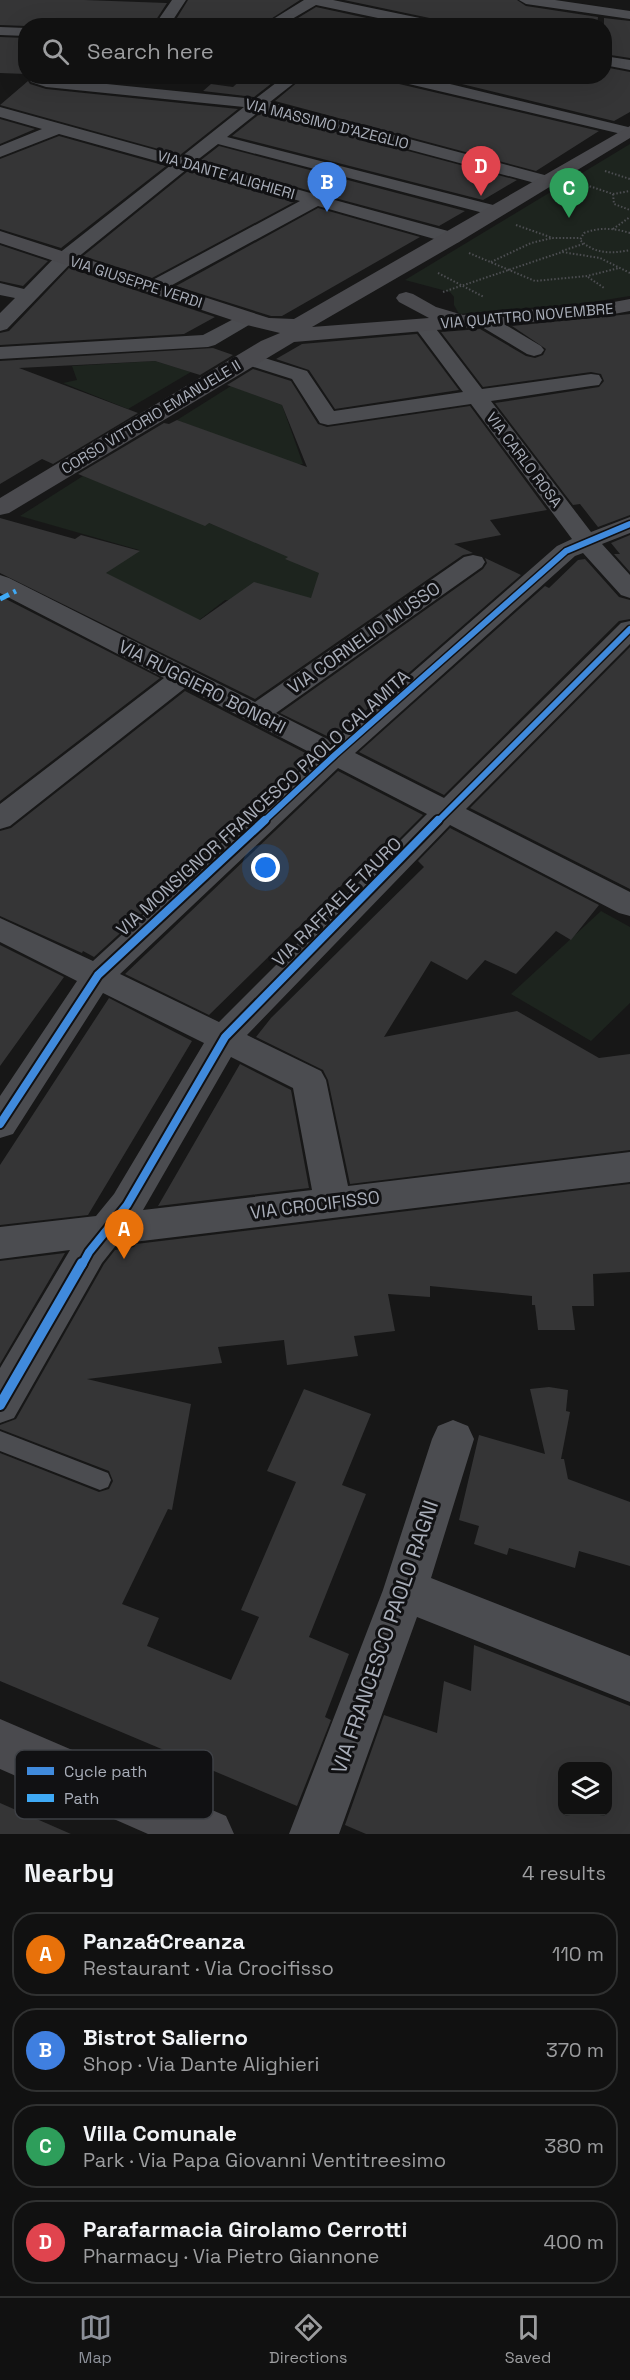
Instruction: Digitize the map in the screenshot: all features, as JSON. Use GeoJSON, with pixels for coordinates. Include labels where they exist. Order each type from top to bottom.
{"type":"FeatureCollection","features":[{"type":"Feature","properties":{"kind":"street"},"geometry":{"type":"LineString","coordinates":[[160,0],[179,0]]}},
{"type":"Feature","properties":{"kind":"street"},"geometry":{"type":"LineString","coordinates":[[167,18],[179,0]]}},
{"type":"Feature","properties":{"kind":"street"},"geometry":{"type":"LineString","coordinates":[[283,18],[313,0],[401,18]]}},
{"type":"Feature","properties":{"kind":"street"},"geometry":{"type":"LineString","coordinates":[[534,0],[630,15]]}},
{"type":"Feature","properties":{"kind":"street"},"geometry":{"type":"LineString","coordinates":[[0,31],[18,32]]}},
{"type":"Feature","properties":{"kind":"street"},"geometry":{"type":"LineString","coordinates":[[612,62],[630,65]]}},
{"type":"Feature","properties":{"kind":"street","name":"VIA MASSIMO D'AZEGLIO"},"geometry":{"type":"LineString","coordinates":[[65,84],[258,104],[546,181]]}},
{"type":"Feature","properties":{"kind":"street"},"geometry":{"type":"LineString","coordinates":[[0,325],[65,258],[285,84]]}},
{"type":"Feature","properties":{"kind":"street"},"geometry":{"type":"LineString","coordinates":[[428,84],[629,131]]}},
{"type":"Feature","properties":{"kind":"street"},"geometry":{"type":"LineString","coordinates":[[473,95],[490,86]]}},
{"type":"Feature","properties":{"kind":"street","name":"VIA DANTE ALIGHIERI"},"geometry":{"type":"LineString","coordinates":[[0,112],[452,238]]}},
{"type":"Feature","properties":{"kind":"street"},"geometry":{"type":"LineString","coordinates":[[0,152],[58,128]]}},
{"type":"Feature","properties":{"kind":"street"},"geometry":{"type":"LineString","coordinates":[[0,353],[208,341],[258,321],[290,327],[304,323],[390,275],[629,131]]}},
{"type":"Feature","properties":{"kind":"street"},"geometry":{"type":"LineString","coordinates":[[216,139],[495,211]]}},
{"type":"Feature","properties":{"kind":"street"},"geometry":{"type":"LineString","coordinates":[[154,287],[360,176]]}},
{"type":"Feature","properties":{"kind":"street","name":"VIA GIUSEPPE VERDI"},"geometry":{"type":"LineString","coordinates":[[0,237],[258,321]]}},
{"type":"Feature","properties":{"kind":"street"},"geometry":{"type":"LineString","coordinates":[[390,275],[423,325]]}},
{"type":"Feature","properties":{"kind":"street"},"geometry":{"type":"LineString","coordinates":[[0,289],[29,296]]}},
{"type":"Feature","properties":{"kind":"street"},"geometry":{"type":"LineString","coordinates":[[406,298],[429,311],[474,321],[534,350]]}},
{"type":"Feature","properties":{"kind":"street","name":"VIA QUATTRO NOVEMBRE"},"geometry":{"type":"LineString","coordinates":[[306,334],[603,310],[630,305]]}},
{"type":"Feature","properties":{"kind":"street"},"geometry":{"type":"LineString","coordinates":[[258,321],[265,338],[248,358],[300,375],[328,418],[591,380]]}},
{"type":"Feature","properties":{"kind":"street","name":"VIA CARLO ROSA"},"geometry":{"type":"LineString","coordinates":[[423,325],[586,541],[630,591]]}},
{"type":"Feature","properties":{"kind":"street","name":"CORSO VITTORIO EMANUELE II"},"geometry":{"type":"LineString","coordinates":[[0,508],[248,358],[288,337],[306,334]]}},
{"type":"Feature","properties":{"kind":"street","name":"VIA MONSIGNOR FRANCESCO PAOLO CALAMITA"},"geometry":{"type":"LineString","coordinates":[[0,1124],[11,1089],[98,975],[335,755],[566,551],[630,524]]}},
{"type":"Feature","properties":{"kind":"street","name":"VIA CORNELIO MUSSO"},"geometry":{"type":"LineString","coordinates":[[255,715],[473,562]]}},
{"type":"Feature","properties":{"kind":"street","name":"VIA RUGGIERO BONGHI"},"geometry":{"type":"LineString","coordinates":[[5,591],[182,677],[630,905]]}},
{"type":"Feature","properties":{"kind":"street","name":"VIA RAFFAELE TAURO"},"geometry":{"type":"LineString","coordinates":[[0,1405],[89,1252],[127,1205],[225,1037],[630,629]]}},
{"type":"Feature","properties":{"kind":"street"},"geometry":{"type":"LineString","coordinates":[[0,819],[182,677]]}},
{"type":"Feature","properties":{"kind":"street"},"geometry":{"type":"LineString","coordinates":[[0,929],[309,1080],[333,1202]]}},
{"type":"Feature","properties":{"kind":"street","name":"VIA CROCIFISSO"},"geometry":{"type":"LineString","coordinates":[[0,1243],[630,1167]]}},
{"type":"Feature","properties":{"kind":"street","name":"VIA FRANCESCO PAOLO RAGNI"},"geometry":{"type":"LineString","coordinates":[[314,1834],[405,1590],[453,1439]]}},
{"type":"Feature","properties":{"kind":"street"},"geometry":{"type":"LineString","coordinates":[[405,1590],[630,1679]]}},
{"type":"Feature","properties":{"kind":"street"},"geometry":{"type":"LineString","coordinates":[[0,1744],[15,1750]]}},
{"type":"Feature","properties":{"kind":"street"},"geometry":{"type":"LineString","coordinates":[[173,1819],[208,1834]]}},
{"type":"Feature","properties":{"kind":"lane"},"geometry":{"type":"LineString","coordinates":[[0,1441],[100,1480]]}},
{"type":"Feature","properties":{"kind":"path"},"geometry":{"type":"LineString","coordinates":[[602,170],[630,179]]}},
{"type":"Feature","properties":{"kind":"path"},"geometry":{"type":"LineString","coordinates":[[579,183],[613,194],[630,191]]}},
{"type":"Feature","properties":{"kind":"path"},"geometry":{"type":"LineString","coordinates":[[613,194],[614,204],[630,210]]}},
{"type":"Feature","properties":{"kind":"path"},"geometry":{"type":"LineString","coordinates":[[613,229],[630,217]]}},
{"type":"Feature","properties":{"kind":"path"},"geometry":{"type":"LineString","coordinates":[[513,224],[553,238]]}},
{"type":"Feature","properties":{"kind":"path"},"geometry":{"type":"LineString","coordinates":[[490,262],[531,243],[553,238],[580,238],[589,231],[613,229],[630,233]]}},
{"type":"Feature","properties":{"kind":"path"},"geometry":{"type":"LineString","coordinates":[[580,238],[583,244],[597,250],[630,251]]}},
{"type":"Feature","properties":{"kind":"path"},"geometry":{"type":"LineString","coordinates":[[444,267],[436,272],[462,286],[583,244]]}},
{"type":"Feature","properties":{"kind":"path"},"geometry":{"type":"LineString","coordinates":[[460,257],[468,252],[535,281],[587,276],[620,268]]}},
{"type":"Feature","properties":{"kind":"path"},"geometry":{"type":"LineString","coordinates":[[562,252],[600,258],[630,273]]}},
{"type":"Feature","properties":{"kind":"path"},"geometry":{"type":"LineString","coordinates":[[587,276],[608,291]]}},
{"type":"Feature","properties":{"kind":"shaded area"},"geometry":{"type":"Polygon","coordinates":[[[630,144],[630,296],[586,303],[459,314],[454,305],[454,297],[450,292],[405,280],[630,144]]]}},
{"type":"Feature","properties":{"kind":"shaded area"},"geometry":{"type":"Polygon","coordinates":[[[155,361],[191,372],[128,409],[63,383],[77,380],[72,366],[155,361]]]}},
{"type":"Feature","properties":{"kind":"shaded area"},"geometry":{"type":"Polygon","coordinates":[[[231,386],[282,405],[303,464],[295,465],[177,420],[231,386]]]}},
{"type":"Feature","properties":{"kind":"shaded area"},"geometry":{"type":"Polygon","coordinates":[[[83,476],[209,523],[328,573],[342,612],[225,600],[198,621],[129,585],[103,575],[139,550],[20,516],[83,476]]]}},
{"type":"Feature","properties":{"kind":"shaded area"},"geometry":{"type":"Polygon","coordinates":[[[601,911],[630,927],[630,1003],[591,1041],[511,994],[601,911]]]}},
{"type":"Feature","properties":{"kind":"building"},"geometry":{"type":"Polygon","coordinates":[[[0,0],[167,3],[157,18],[18,18],[18,26],[0,25],[0,0]]]}},
{"type":"Feature","properties":{"kind":"building"},"geometry":{"type":"Polygon","coordinates":[[[188,0],[300,0],[272,18],[177,18],[188,0]]]}},
{"type":"Feature","properties":{"kind":"building"},"geometry":{"type":"Polygon","coordinates":[[[344,0],[517,0],[526,6],[598,17],[598,18],[430,18],[344,0]]]}},
{"type":"Feature","properties":{"kind":"building"},"geometry":{"type":"Polygon","coordinates":[[[316,7],[366,18],[298,18],[316,7]]]}},
{"type":"Feature","properties":{"kind":"building"},"geometry":{"type":"Polygon","coordinates":[[[612,19],[630,21],[630,58],[612,55],[612,19]]]}},
{"type":"Feature","properties":{"kind":"building"},"geometry":{"type":"Polygon","coordinates":[[[0,37],[18,38],[18,74],[0,73],[0,37]]]}},
{"type":"Feature","properties":{"kind":"building"},"geometry":{"type":"Polygon","coordinates":[[[612,69],[630,72],[630,112],[614,121],[462,84],[612,84],[612,69]]]}},
{"type":"Feature","properties":{"kind":"building"},"geometry":{"type":"Polygon","coordinates":[[[24,84],[30,84],[46,89],[238,109],[180,155],[0,105],[24,84]]]}},
{"type":"Feature","properties":{"kind":"building"},"geometry":{"type":"Polygon","coordinates":[[[211,84],[233,87],[236,84],[271,84],[254,97],[203,91],[211,84]]]}},
{"type":"Feature","properties":{"kind":"building"},"geometry":{"type":"Polygon","coordinates":[[[295,84],[399,84],[599,131],[536,171],[275,101],[295,84]]]}},
{"type":"Feature","properties":{"kind":"building"},"geometry":{"type":"Polygon","coordinates":[[[262,112],[517,180],[483,200],[232,136],[262,112]]]}},
{"type":"Feature","properties":{"kind":"building"},"geometry":{"type":"Polygon","coordinates":[[[0,119],[35,129],[0,144],[0,119]]]}},
{"type":"Feature","properties":{"kind":"building"},"geometry":{"type":"Polygon","coordinates":[[[59,136],[166,166],[61,248],[0,229],[0,159],[59,136]]]}},
{"type":"Feature","properties":{"kind":"building"},"geometry":{"type":"Polygon","coordinates":[[[219,146],[465,211],[439,226],[335,198],[336,194],[331,189],[324,188],[314,192],[201,160],[219,146]]]}},
{"type":"Feature","properties":{"kind":"building"},"geometry":{"type":"Polygon","coordinates":[[[188,171],[294,202],[152,278],[83,256],[188,171]]]}},
{"type":"Feature","properties":{"kind":"building"},"geometry":{"type":"Polygon","coordinates":[[[318,208],[420,237],[282,316],[271,316],[176,286],[318,208]]]}},
{"type":"Feature","properties":{"kind":"building"},"geometry":{"type":"Polygon","coordinates":[[[0,245],[48,261],[23,286],[0,281],[0,245]]]}},
{"type":"Feature","properties":{"kind":"building"},"geometry":{"type":"Polygon","coordinates":[[[69,268],[215,317],[184,334],[0,345],[0,333],[9,331],[69,268]]]}},
{"type":"Feature","properties":{"kind":"building"},"geometry":{"type":"Polygon","coordinates":[[[630,314],[630,515],[598,527],[580,504],[573,505],[495,403],[599,387],[604,381],[601,374],[591,372],[483,387],[441,332],[480,329],[526,356],[535,358],[543,355],[546,349],[512,326],[630,314]]]}},
{"type":"Feature","properties":{"kind":"building"},"geometry":{"type":"Polygon","coordinates":[[[417,334],[459,390],[335,409],[309,370],[276,359],[302,344],[417,334]]]}},
{"type":"Feature","properties":{"kind":"building"},"geometry":{"type":"Polygon","coordinates":[[[213,348],[233,355],[200,375],[155,361],[19,368],[138,413],[53,464],[42,459],[0,484],[0,361],[213,348]]]}},
{"type":"Feature","properties":{"kind":"building"},"geometry":{"type":"Polygon","coordinates":[[[253,369],[291,381],[318,424],[327,427],[470,406],[547,510],[490,520],[501,535],[454,544],[473,553],[463,555],[255,699],[0,573],[0,518],[75,539],[81,535],[140,551],[106,573],[200,620],[254,582],[311,598],[319,573],[209,523],[205,526],[78,474],[164,423],[169,424],[177,420],[307,467],[282,405],[227,385],[253,369]]]}},
{"type":"Feature","properties":{"kind":"building"},"geometry":{"type":"Polygon","coordinates":[[[630,535],[630,572],[614,554],[620,554],[611,543],[630,535]]]}},
{"type":"Feature","properties":{"kind":"building"},"geometry":{"type":"Polygon","coordinates":[[[485,558],[521,575],[333,739],[280,713],[483,569],[487,563],[485,558]]]}},
{"type":"Feature","properties":{"kind":"building"},"geometry":{"type":"Polygon","coordinates":[[[585,559],[619,597],[630,600],[630,619],[619,621],[444,795],[359,752],[545,586],[549,588],[578,560],[585,559]]]}},
{"type":"Feature","properties":{"kind":"building"},"geometry":{"type":"Polygon","coordinates":[[[0,596],[160,678],[0,801],[0,596]]]}},
{"type":"Feature","properties":{"kind":"building"},"geometry":{"type":"Polygon","coordinates":[[[630,647],[630,889],[470,808],[630,647]]]}},
{"type":"Feature","properties":{"kind":"building"},"geometry":{"type":"Polygon","coordinates":[[[185,691],[313,757],[94,957],[0,916],[0,831],[11,828],[185,691]]]}},
{"type":"Feature","properties":{"kind":"building"},"geometry":{"type":"Polygon","coordinates":[[[338,771],[423,815],[398,840],[393,835],[209,1015],[125,974],[338,771]]]}},
{"type":"Feature","properties":{"kind":"building"},"geometry":{"type":"Polygon","coordinates":[[[450,828],[599,905],[571,940],[556,931],[516,974],[485,960],[467,980],[431,961],[384,1037],[517,1011],[599,1058],[630,1054],[630,1150],[350,1184],[328,1080],[323,1070],[256,1037],[271,1018],[424,867],[418,861],[450,828]]]}},
{"type":"Feature","properties":{"kind":"building"},"geometry":{"type":"Polygon","coordinates":[[[0,945],[64,977],[0,1066],[0,945]]]}},
{"type":"Feature","properties":{"kind":"building"},"geometry":{"type":"Polygon","coordinates":[[[109,998],[192,1041],[88,1215],[0,1225],[0,1165],[109,998]]]}},
{"type":"Feature","properties":{"kind":"building"},"geometry":{"type":"Polygon","coordinates":[[[240,1064],[291,1090],[309,1188],[158,1206],[240,1064]]]}},
{"type":"Feature","properties":{"kind":"building"},"geometry":{"type":"Polygon","coordinates":[[[630,1184],[630,1272],[593,1274],[594,1306],[572,1306],[575,1330],[538,1330],[532,1296],[430,1286],[430,1297],[388,1294],[395,1331],[354,1336],[358,1356],[287,1365],[284,1340],[218,1347],[222,1363],[87,1379],[191,1404],[172,1510],[168,1509],[122,1604],[159,1618],[147,1646],[231,1680],[259,1617],[241,1610],[296,1482],[267,1471],[304,1389],[371,1414],[342,1485],[366,1494],[309,1637],[349,1654],[325,1717],[331,1720],[297,1806],[213,1771],[213,1750],[164,1750],[0,1681],[0,1453],[99,1492],[109,1489],[113,1481],[109,1471],[0,1429],[0,1425],[16,1419],[104,1264],[115,1250],[134,1247],[136,1244],[630,1184]]]}},
{"type":"Feature","properties":{"kind":"building"},"geometry":{"type":"Polygon","coordinates":[[[65,1253],[61,1260],[0,1364],[0,1261],[65,1253]]]}},
{"type":"Feature","properties":{"kind":"building"},"geometry":{"type":"Polygon","coordinates":[[[549,1387],[568,1390],[566,1411],[570,1412],[561,1459],[564,1459],[568,1479],[630,1502],[630,1566],[579,1551],[575,1568],[509,1548],[507,1555],[474,1544],[479,1526],[459,1520],[479,1435],[545,1454],[530,1389],[549,1387]]]}},
{"type":"Feature","properties":{"kind":"building"},"geometry":{"type":"Polygon","coordinates":[[[474,1645],[630,1706],[630,1834],[366,1834],[345,1825],[384,1715],[437,1733],[444,1681],[471,1691],[474,1645]]]}},
{"type":"Feature","properties":{"kind":"building"},"geometry":{"type":"Polygon","coordinates":[[[0,1803],[15,1810],[15,1819],[37,1819],[71,1834],[0,1834],[0,1803]]]}},
{"type":"Feature","properties":{"kind":"marked path"},"geometry":{"type":"LineString","coordinates":[[0,599],[16,591]]}},
{"type":"Feature","properties":{"kind":"cycle path"},"geometry":{"type":"LineString","coordinates":[[0,1124],[98,975],[335,755],[566,551],[630,524]]}},
{"type":"Feature","properties":{"kind":"cycle path"},"geometry":{"type":"LineString","coordinates":[[0,1405],[89,1252],[127,1205],[225,1037],[348,910],[630,629]]}},
{"type":"Feature","properties":{"kind":"place","name":"Parafarmacia Girolamo Cerrotti"},"geometry":{"type":"Point","coordinates":[481,196]}},
{"type":"Feature","properties":{"kind":"place","name":"Bistrot Salierno"},"geometry":{"type":"Point","coordinates":[327,212]}},
{"type":"Feature","properties":{"kind":"place","name":"Villa Comunale"},"geometry":{"type":"Point","coordinates":[569,218]}},
{"type":"Feature","properties":{"kind":"place","name":"Panza&Creanza"},"geometry":{"type":"Point","coordinates":[124,1259]}}]}
